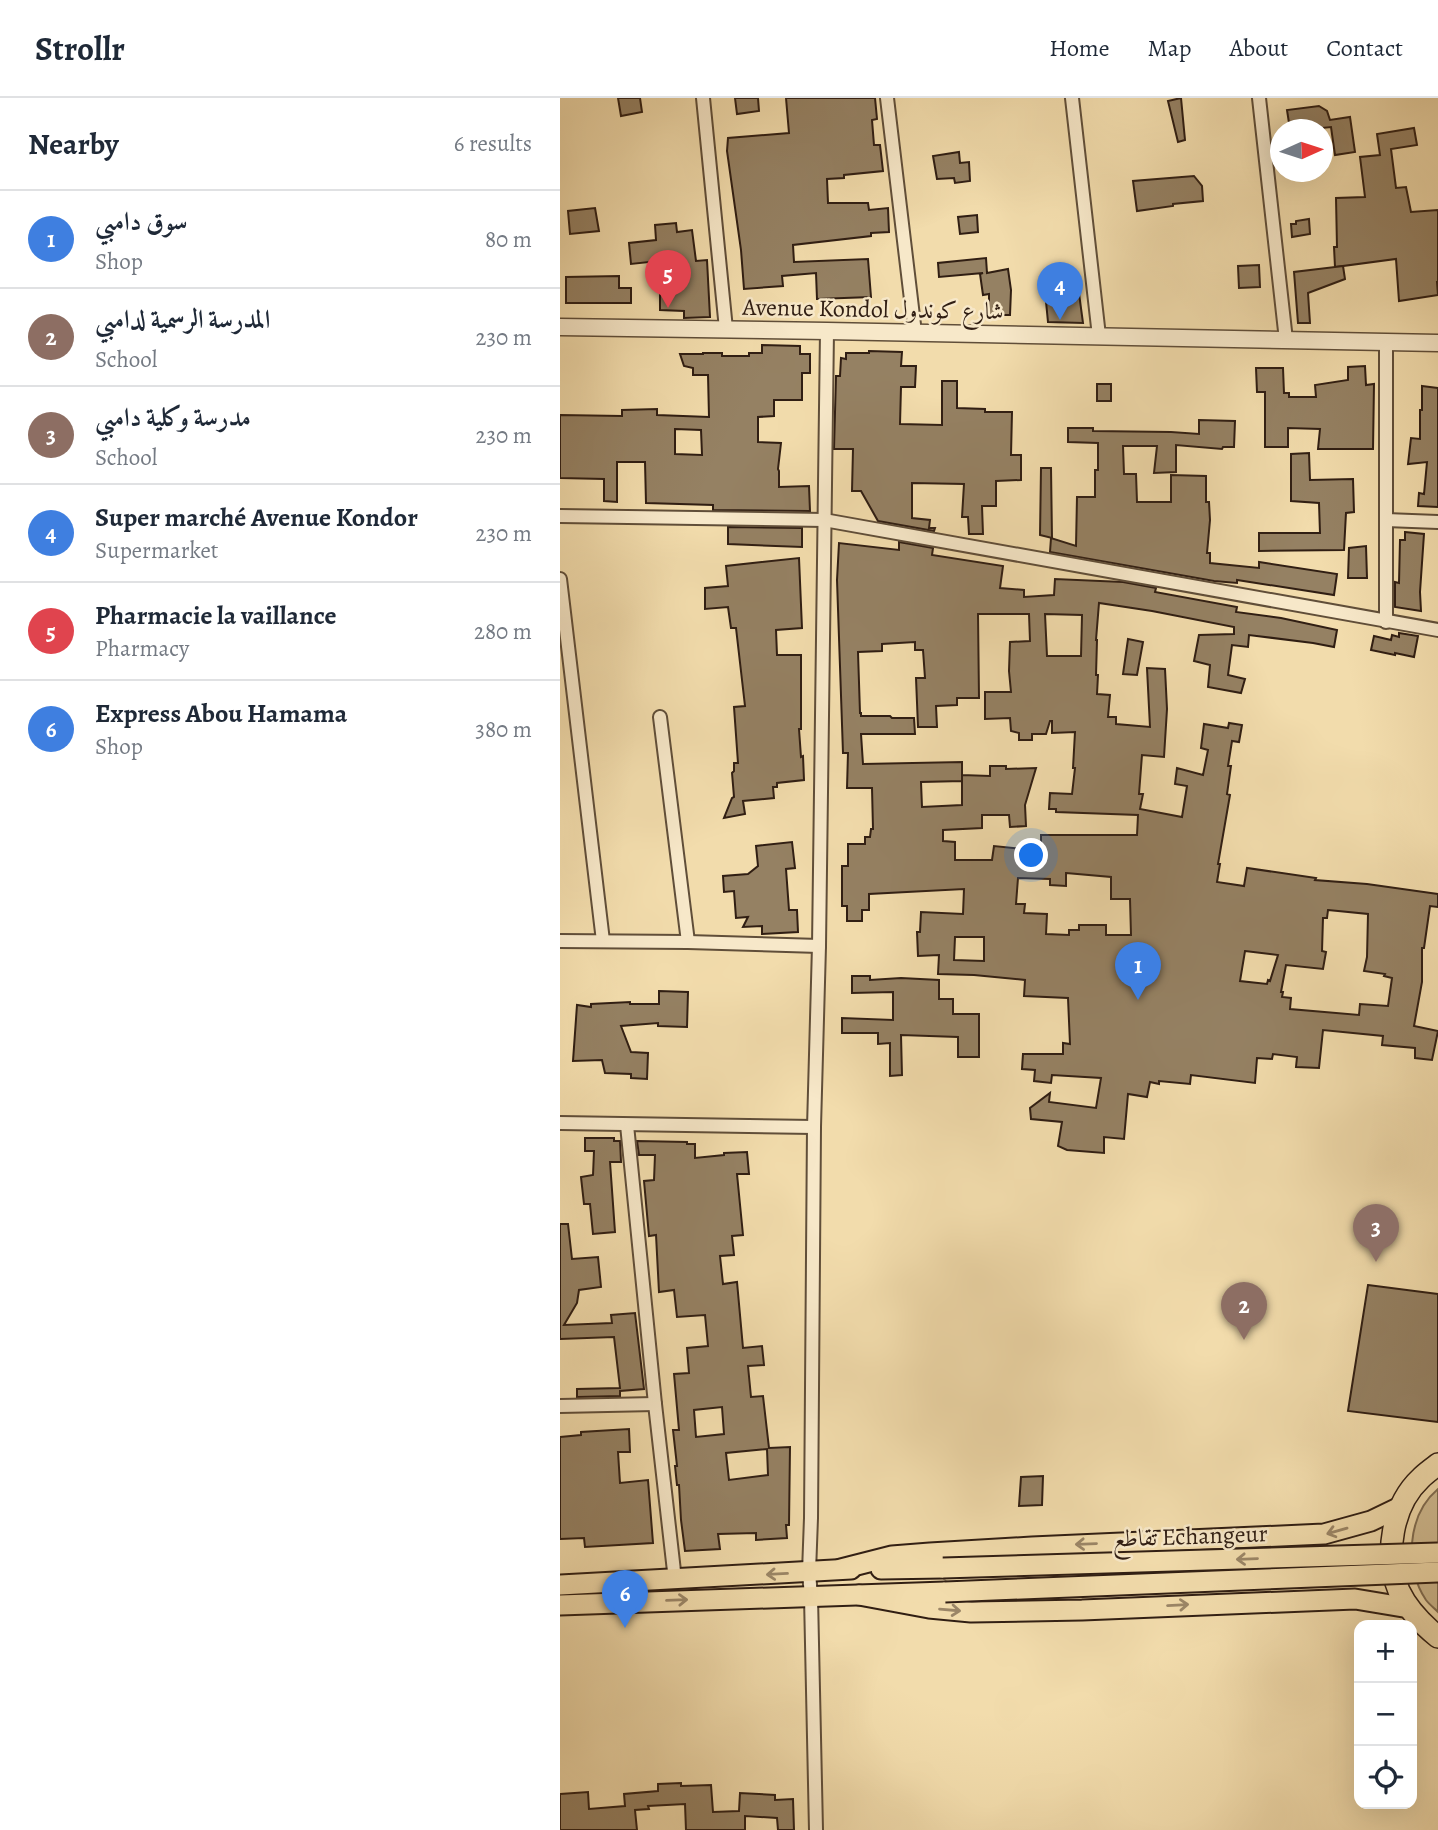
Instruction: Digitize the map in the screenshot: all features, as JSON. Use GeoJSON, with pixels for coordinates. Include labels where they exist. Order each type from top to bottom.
{"type":"FeatureCollection","features":[{"type":"Feature","properties":{"kind":"highway"},"geometry":{"type":"LineString","coordinates":[[1438,1464],[1419,1480],[1400,1507],[1393,1530],[1391,1555],[1396,1582],[1409,1608],[1422,1624],[1438,1637]]}},
{"type":"Feature","properties":{"kind":"main road"},"geometry":{"type":"LineString","coordinates":[[560,1585],[809,1572],[841,1569],[892,1556],[1032,1546],[1324,1534],[1371,1521],[1400,1507]]}},
{"type":"Feature","properties":{"kind":"main road","name":"تقاطع Echangeur"},"geometry":{"type":"LineString","coordinates":[[841,1569],[1438,1553]]}},
{"type":"Feature","properties":{"kind":"main road"},"geometry":{"type":"LineString","coordinates":[[560,1605],[1438,1572]]}},
{"type":"Feature","properties":{"kind":"main road"},"geometry":{"type":"LineString","coordinates":[[859,1595],[929,1608],[971,1612],[1355,1600],[1409,1608]]}},
{"type":"Feature","properties":{"kind":"street"},"geometry":{"type":"LineString","coordinates":[[702,98],[726,329]]}},
{"type":"Feature","properties":{"kind":"street"},"geometry":{"type":"LineString","coordinates":[[887,98],[915,332]]}},
{"type":"Feature","properties":{"kind":"street"},"geometry":{"type":"LineString","coordinates":[[1072,98],[1099,336]]}},
{"type":"Feature","properties":{"kind":"street"},"geometry":{"type":"LineString","coordinates":[[1259,98],[1286,340]]}},
{"type":"Feature","properties":{"kind":"street","name":"Avenue Kondol شارع كوندول"},"geometry":{"type":"LineString","coordinates":[[560,327],[1438,343]]}},
{"type":"Feature","properties":{"kind":"street"},"geometry":{"type":"LineString","coordinates":[[816,1830],[809,1572],[827,331]]}},
{"type":"Feature","properties":{"kind":"street"},"geometry":{"type":"LineString","coordinates":[[1386,342],[1386,622]]}},
{"type":"Feature","properties":{"kind":"street"},"geometry":{"type":"LineString","coordinates":[[560,516],[824,520],[1438,630]]}},
{"type":"Feature","properties":{"kind":"street"},"geometry":{"type":"LineString","coordinates":[[1386,520],[1438,522]]}},
{"type":"Feature","properties":{"kind":"street"},"geometry":{"type":"LineString","coordinates":[[560,579],[603,941]]}},
{"type":"Feature","properties":{"kind":"street"},"geometry":{"type":"LineString","coordinates":[[660,717],[688,942]]}},
{"type":"Feature","properties":{"kind":"street"},"geometry":{"type":"LineString","coordinates":[[560,941],[819,946]]}},
{"type":"Feature","properties":{"kind":"street"},"geometry":{"type":"LineString","coordinates":[[560,1123],[814,1127]]}},
{"type":"Feature","properties":{"kind":"street"},"geometry":{"type":"LineString","coordinates":[[627,1125],[676,1580]]}},
{"type":"Feature","properties":{"kind":"street"},"geometry":{"type":"LineString","coordinates":[[560,1406],[655,1404]]}},
{"type":"Feature","properties":{"kind":"shaded area"},"geometry":{"type":"Polygon","coordinates":[[[1438,1489],[1438,1612],[1426,1600],[1419,1587],[1414,1573],[1412,1542],[1420,1513],[1438,1489]]]}},
{"type":"Feature","properties":{"kind":"building"},"geometry":{"type":"Polygon","coordinates":[[[618,98],[640,98],[642,112],[621,116],[618,98]]]}},
{"type":"Feature","properties":{"kind":"building"},"geometry":{"type":"Polygon","coordinates":[[[735,98],[758,98],[759,111],[737,114],[735,98]]]}},
{"type":"Feature","properties":{"kind":"building"},"geometry":{"type":"Polygon","coordinates":[[[786,98],[875,98],[877,119],[872,120],[874,145],[880,145],[883,171],[827,179],[828,203],[868,203],[869,210],[888,208],[889,232],[793,245],[794,262],[868,259],[871,297],[817,299],[816,273],[782,276],[783,286],[744,289],[727,151],[728,138],[789,133],[786,98]]]}},
{"type":"Feature","properties":{"kind":"building"},"geometry":{"type":"Polygon","coordinates":[[[1181,98],[1185,140],[1178,142],[1168,101],[1181,98]]]}},
{"type":"Feature","properties":{"kind":"building"},"geometry":{"type":"Polygon","coordinates":[[[1319,106],[1327,111],[1330,119],[1288,119],[1287,110],[1319,106]]]}},
{"type":"Feature","properties":{"kind":"building"},"geometry":{"type":"Polygon","coordinates":[[[1350,117],[1355,152],[1335,155],[1333,120],[1350,117]]]}},
{"type":"Feature","properties":{"kind":"building"},"geometry":{"type":"Polygon","coordinates":[[[1414,128],[1417,145],[1391,149],[1396,188],[1406,187],[1411,212],[1438,210],[1438,295],[1399,301],[1396,259],[1335,267],[1336,198],[1365,197],[1360,157],[1380,155],[1377,134],[1414,128]]]}},
{"type":"Feature","properties":{"kind":"building"},"geometry":{"type":"Polygon","coordinates":[[[959,152],[960,163],[969,162],[970,181],[955,183],[954,178],[937,179],[933,156],[959,152]]]}},
{"type":"Feature","properties":{"kind":"building"},"geometry":{"type":"Polygon","coordinates":[[[1194,176],[1202,186],[1203,201],[1137,211],[1133,181],[1194,176]]]}},
{"type":"Feature","properties":{"kind":"building"},"geometry":{"type":"Polygon","coordinates":[[[595,208],[599,231],[570,234],[568,211],[595,208]]]}},
{"type":"Feature","properties":{"kind":"building"},"geometry":{"type":"Polygon","coordinates":[[[977,215],[978,232],[960,234],[958,217],[977,215]]]}},
{"type":"Feature","properties":{"kind":"building"},"geometry":{"type":"Polygon","coordinates":[[[1309,219],[1310,234],[1292,237],[1291,224],[1309,219]]]}},
{"type":"Feature","properties":{"kind":"building"},"geometry":{"type":"Polygon","coordinates":[[[676,223],[677,232],[692,230],[696,261],[707,260],[710,317],[684,318],[684,311],[660,310],[658,261],[631,264],[629,243],[656,240],[655,225],[676,223]]]}},
{"type":"Feature","properties":{"kind":"building"},"geometry":{"type":"Polygon","coordinates":[[[986,258],[987,273],[1008,269],[1010,315],[989,315],[989,294],[983,295],[980,274],[983,273],[939,277],[938,263],[986,258]]]}},
{"type":"Feature","properties":{"kind":"building"},"geometry":{"type":"Polygon","coordinates":[[[1259,265],[1260,287],[1239,288],[1238,266],[1259,265]]]}},
{"type":"Feature","properties":{"kind":"building"},"geometry":{"type":"Polygon","coordinates":[[[1343,266],[1345,279],[1308,293],[1310,323],[1298,323],[1294,272],[1343,266]]]}},
{"type":"Feature","properties":{"kind":"building"},"geometry":{"type":"Polygon","coordinates":[[[619,276],[619,288],[631,288],[631,303],[566,303],[566,277],[619,276]]]}},
{"type":"Feature","properties":{"kind":"building"},"geometry":{"type":"Polygon","coordinates":[[[1078,286],[1083,323],[1048,322],[1045,291],[1078,286]]]}},
{"type":"Feature","properties":{"kind":"building"},"geometry":{"type":"Polygon","coordinates":[[[762,345],[800,346],[800,354],[810,354],[810,373],[802,373],[802,400],[774,400],[774,416],[758,417],[758,442],[781,443],[779,487],[809,486],[810,511],[713,510],[713,505],[646,503],[645,462],[617,462],[617,502],[604,501],[604,479],[560,478],[560,415],[622,416],[622,410],[657,409],[657,415],[709,417],[708,375],[693,375],[693,368],[684,366],[680,354],[722,353],[722,356],[749,356],[749,353],[762,353],[762,345]],[[675,429],[675,454],[702,455],[701,430],[675,429]]]}},
{"type":"Feature","properties":{"kind":"building"},"geometry":{"type":"Polygon","coordinates":[[[902,352],[901,366],[916,366],[915,387],[901,387],[900,424],[942,425],[942,381],[957,381],[957,408],[1012,412],[1011,455],[1021,455],[1021,480],[996,481],[996,506],[982,506],[983,534],[969,534],[968,517],[962,517],[964,484],[912,483],[912,518],[930,520],[929,528],[935,528],[934,531],[878,521],[861,491],[852,491],[853,449],[834,449],[836,376],[840,376],[841,358],[846,359],[846,353],[902,352]]]}},
{"type":"Feature","properties":{"kind":"building"},"geometry":{"type":"Polygon","coordinates":[[[1365,366],[1366,385],[1374,384],[1373,449],[1318,449],[1320,429],[1288,428],[1288,447],[1265,447],[1265,392],[1257,392],[1256,368],[1283,368],[1284,393],[1289,393],[1289,397],[1316,397],[1315,385],[1348,380],[1348,367],[1365,366]]]}},
{"type":"Feature","properties":{"kind":"building"},"geometry":{"type":"Polygon","coordinates":[[[1097,384],[1111,384],[1111,401],[1097,401],[1097,384]]]}},
{"type":"Feature","properties":{"kind":"building"},"geometry":{"type":"Polygon","coordinates":[[[1422,386],[1438,388],[1438,507],[1418,506],[1419,493],[1424,494],[1427,462],[1408,464],[1411,438],[1420,439],[1422,386]]]}},
{"type":"Feature","properties":{"kind":"building"},"geometry":{"type":"Polygon","coordinates":[[[1199,420],[1235,421],[1234,447],[1222,449],[1176,445],[1176,472],[1154,473],[1157,446],[1123,446],[1124,474],[1136,474],[1137,502],[1171,502],[1171,475],[1206,476],[1206,502],[1209,502],[1210,520],[1207,553],[1210,553],[1210,563],[1259,568],[1259,562],[1337,574],[1334,595],[1237,580],[1237,583],[1214,581],[1050,552],[1051,538],[1076,546],[1077,497],[1095,497],[1098,443],[1068,442],[1068,428],[1199,434],[1199,420]]]}},
{"type":"Feature","properties":{"kind":"building"},"geometry":{"type":"Polygon","coordinates":[[[1309,453],[1310,480],[1353,479],[1354,512],[1346,513],[1344,550],[1259,551],[1259,533],[1320,533],[1319,503],[1291,501],[1291,454],[1309,453]]]}},
{"type":"Feature","properties":{"kind":"building"},"geometry":{"type":"Polygon","coordinates":[[[1041,468],[1051,468],[1052,538],[1040,535],[1041,468]]]}},
{"type":"Feature","properties":{"kind":"building"},"geometry":{"type":"Polygon","coordinates":[[[728,527],[802,528],[802,547],[728,544],[728,527]]]}},
{"type":"Feature","properties":{"kind":"building"},"geometry":{"type":"Polygon","coordinates":[[[1405,532],[1424,534],[1421,611],[1395,607],[1395,582],[1399,583],[1400,540],[1405,540],[1405,532]]]}},
{"type":"Feature","properties":{"kind":"building"},"geometry":{"type":"Polygon","coordinates":[[[899,542],[933,548],[932,555],[1003,566],[1000,588],[1024,590],[1024,597],[1054,595],[1055,579],[1123,582],[1156,588],[1155,592],[1237,607],[1236,612],[1337,630],[1334,647],[1249,635],[1248,647],[1232,645],[1228,675],[1245,679],[1241,693],[1208,687],[1210,665],[1194,661],[1199,635],[1234,634],[1234,627],[1099,603],[1096,640],[1097,694],[1110,695],[1108,717],[1116,717],[1116,724],[1150,727],[1147,668],[1165,669],[1167,709],[1164,757],[1142,755],[1139,794],[1143,794],[1140,809],[1182,817],[1187,786],[1175,784],[1177,768],[1203,775],[1208,750],[1201,748],[1204,724],[1228,728],[1229,723],[1242,725],[1239,742],[1232,741],[1228,766],[1231,766],[1227,794],[1230,795],[1217,882],[1244,886],[1247,868],[1316,878],[1315,880],[1438,894],[1438,907],[1430,906],[1422,948],[1422,982],[1414,1026],[1438,1031],[1432,1060],[1415,1058],[1415,1048],[1382,1045],[1383,1036],[1323,1030],[1319,1068],[1296,1067],[1297,1057],[1273,1054],[1272,1059],[1257,1058],[1255,1083],[1191,1075],[1190,1084],[1150,1082],[1147,1097],[1128,1094],[1124,1139],[1104,1137],[1104,1153],[1067,1150],[1058,1146],[1062,1122],[1031,1119],[1030,1108],[1050,1093],[1049,1102],[1096,1108],[1101,1078],[1052,1075],[1051,1083],[1034,1081],[1035,1070],[1022,1069],[1023,1054],[1063,1054],[1063,1043],[1070,1044],[1068,998],[1024,996],[1025,980],[938,974],[939,955],[918,956],[917,932],[920,932],[921,912],[963,914],[964,889],[869,894],[869,910],[862,910],[862,921],[847,921],[847,906],[842,906],[842,866],[848,866],[848,844],[865,844],[865,837],[870,837],[873,829],[872,788],[847,788],[848,753],[843,753],[837,580],[839,543],[899,550],[899,542]],[[978,614],[979,698],[957,698],[957,705],[936,706],[937,727],[918,727],[916,678],[925,678],[923,650],[915,650],[915,642],[882,644],[882,651],[858,652],[861,716],[914,718],[915,734],[861,734],[863,764],[962,762],[962,775],[990,776],[990,766],[1006,766],[1006,769],[1036,768],[1025,805],[1026,826],[1010,827],[1009,815],[982,815],[982,828],[943,830],[943,841],[955,842],[955,860],[992,860],[994,846],[1041,851],[1041,835],[1137,835],[1138,815],[1056,812],[1056,809],[1049,809],[1050,793],[1072,794],[1075,732],[1052,733],[1050,721],[1046,734],[1032,734],[1032,740],[1019,740],[1019,733],[1011,731],[1010,718],[985,719],[985,692],[1011,692],[1010,642],[1030,641],[1029,614],[978,614]],[[1045,614],[1047,656],[1081,656],[1082,615],[1045,614]],[[962,781],[921,782],[922,807],[962,805],[962,781]],[[1066,873],[1066,886],[1050,885],[1050,879],[1018,878],[1016,904],[1025,904],[1024,913],[1047,914],[1046,934],[1069,935],[1069,930],[1079,930],[1079,925],[1106,925],[1106,935],[1131,935],[1130,899],[1111,899],[1111,877],[1066,873]],[[1328,910],[1327,918],[1323,918],[1322,951],[1326,952],[1323,969],[1286,965],[1281,992],[1282,997],[1291,998],[1290,1009],[1359,1015],[1360,1004],[1388,1006],[1392,978],[1384,976],[1385,974],[1364,971],[1368,914],[1328,910]],[[955,937],[954,960],[984,961],[984,937],[955,937]],[[1245,951],[1240,981],[1267,984],[1278,955],[1245,951]]]}},
{"type":"Feature","properties":{"kind":"building"},"geometry":{"type":"Polygon","coordinates":[[[1366,546],[1367,578],[1348,578],[1349,548],[1366,546]]]}},
{"type":"Feature","properties":{"kind":"building"},"geometry":{"type":"Polygon","coordinates":[[[799,558],[802,628],[776,630],[777,655],[801,655],[799,729],[804,780],[777,783],[777,787],[773,787],[774,798],[743,801],[745,814],[724,818],[734,797],[732,773],[734,763],[738,763],[734,707],[745,706],[736,628],[731,628],[728,607],[705,609],[705,588],[728,586],[726,566],[799,558]]]}},
{"type":"Feature","properties":{"kind":"building"},"geometry":{"type":"Polygon","coordinates":[[[1399,633],[1418,636],[1414,657],[1371,650],[1374,636],[1391,640],[1392,635],[1399,637],[1399,633]]]}},
{"type":"Feature","properties":{"kind":"building"},"geometry":{"type":"Polygon","coordinates":[[[1128,639],[1143,642],[1137,675],[1123,674],[1128,639]]]}},
{"type":"Feature","properties":{"kind":"building"},"geometry":{"type":"Polygon","coordinates":[[[792,842],[795,868],[786,869],[789,910],[797,910],[798,932],[762,934],[762,926],[743,927],[748,917],[736,918],[734,891],[724,892],[723,876],[748,874],[758,866],[756,846],[792,842]]]}},
{"type":"Feature","properties":{"kind":"building"},"geometry":{"type":"Polygon","coordinates":[[[852,976],[870,976],[870,980],[939,980],[939,999],[953,999],[953,1014],[979,1014],[979,1057],[958,1057],[958,1037],[901,1035],[902,1075],[890,1076],[890,1043],[878,1044],[878,1033],[842,1033],[842,1018],[893,1020],[893,992],[852,993],[852,976]]]}},
{"type":"Feature","properties":{"kind":"building"},"geometry":{"type":"Polygon","coordinates":[[[659,991],[688,992],[687,1027],[658,1026],[658,1023],[621,1026],[631,1052],[648,1053],[647,1079],[631,1078],[631,1074],[605,1073],[602,1060],[573,1061],[577,1005],[591,1007],[591,1004],[630,1002],[659,1004],[659,991]]]}},
{"type":"Feature","properties":{"kind":"building"},"geometry":{"type":"Polygon","coordinates":[[[585,1138],[614,1138],[614,1141],[620,1141],[621,1162],[610,1162],[615,1232],[593,1234],[590,1204],[584,1204],[581,1177],[593,1175],[594,1151],[585,1151],[585,1138]]]}},
{"type":"Feature","properties":{"kind":"building"},"geometry":{"type":"Polygon","coordinates":[[[637,1141],[695,1144],[695,1158],[747,1152],[749,1174],[737,1174],[743,1235],[732,1236],[734,1255],[720,1256],[723,1284],[737,1282],[743,1348],[762,1346],[764,1365],[748,1366],[751,1397],[763,1396],[769,1448],[790,1447],[787,1538],[756,1540],[756,1533],[718,1534],[720,1549],[685,1551],[675,1466],[673,1430],[679,1430],[674,1374],[689,1373],[687,1348],[708,1346],[705,1315],[677,1317],[674,1290],[659,1292],[656,1235],[649,1236],[644,1181],[654,1180],[655,1155],[639,1155],[637,1141]],[[722,1407],[694,1410],[696,1437],[724,1434],[722,1407]],[[767,1449],[726,1453],[729,1480],[768,1475],[767,1449]]]}},
{"type":"Feature","properties":{"kind":"building"},"geometry":{"type":"Polygon","coordinates":[[[560,1224],[568,1224],[572,1259],[598,1257],[601,1287],[579,1290],[577,1303],[564,1325],[612,1323],[611,1315],[635,1313],[644,1389],[620,1391],[620,1396],[577,1397],[577,1389],[620,1388],[614,1337],[560,1339],[560,1224]]]}},
{"type":"Feature","properties":{"kind":"building"},"geometry":{"type":"Polygon","coordinates":[[[1368,1285],[1438,1294],[1438,1422],[1348,1411],[1368,1285]]]}},
{"type":"Feature","properties":{"kind":"building"},"geometry":{"type":"Polygon","coordinates":[[[629,1429],[630,1452],[618,1452],[620,1483],[648,1480],[653,1543],[585,1547],[584,1538],[560,1539],[560,1437],[581,1435],[581,1432],[629,1429]]]}},
{"type":"Feature","properties":{"kind":"building"},"geometry":{"type":"Polygon","coordinates":[[[1043,1476],[1042,1505],[1019,1506],[1021,1477],[1043,1476]]]}},
{"type":"Feature","properties":{"kind":"building"},"geometry":{"type":"Polygon","coordinates":[[[681,1783],[681,1786],[711,1785],[713,1812],[739,1811],[740,1793],[775,1795],[775,1800],[793,1799],[794,1830],[778,1830],[777,1818],[745,1816],[745,1830],[686,1830],[685,1804],[648,1806],[649,1809],[635,1810],[637,1830],[560,1830],[560,1794],[588,1792],[589,1809],[625,1806],[624,1794],[658,1791],[658,1784],[681,1783]]]}},
{"type":"Feature","properties":{"kind":"place","name":"Pharmacie la vaillance"},"geometry":{"type":"Point","coordinates":[668,308]}},
{"type":"Feature","properties":{"kind":"place","name":"Super marché Avenue Kondor"},"geometry":{"type":"Point","coordinates":[1060,320]}},
{"type":"Feature","properties":{"kind":"place","name":"سوق دامبي"},"geometry":{"type":"Point","coordinates":[1138,1000]}},
{"type":"Feature","properties":{"kind":"place","name":"مدرسة وكلية دامبي"},"geometry":{"type":"Point","coordinates":[1376,1262]}},
{"type":"Feature","properties":{"kind":"place","name":"المدرسة الرسمية لدامبي"},"geometry":{"type":"Point","coordinates":[1244,1340]}},
{"type":"Feature","properties":{"kind":"place","name":"Express Abou Hamama"},"geometry":{"type":"Point","coordinates":[625,1628]}}]}
